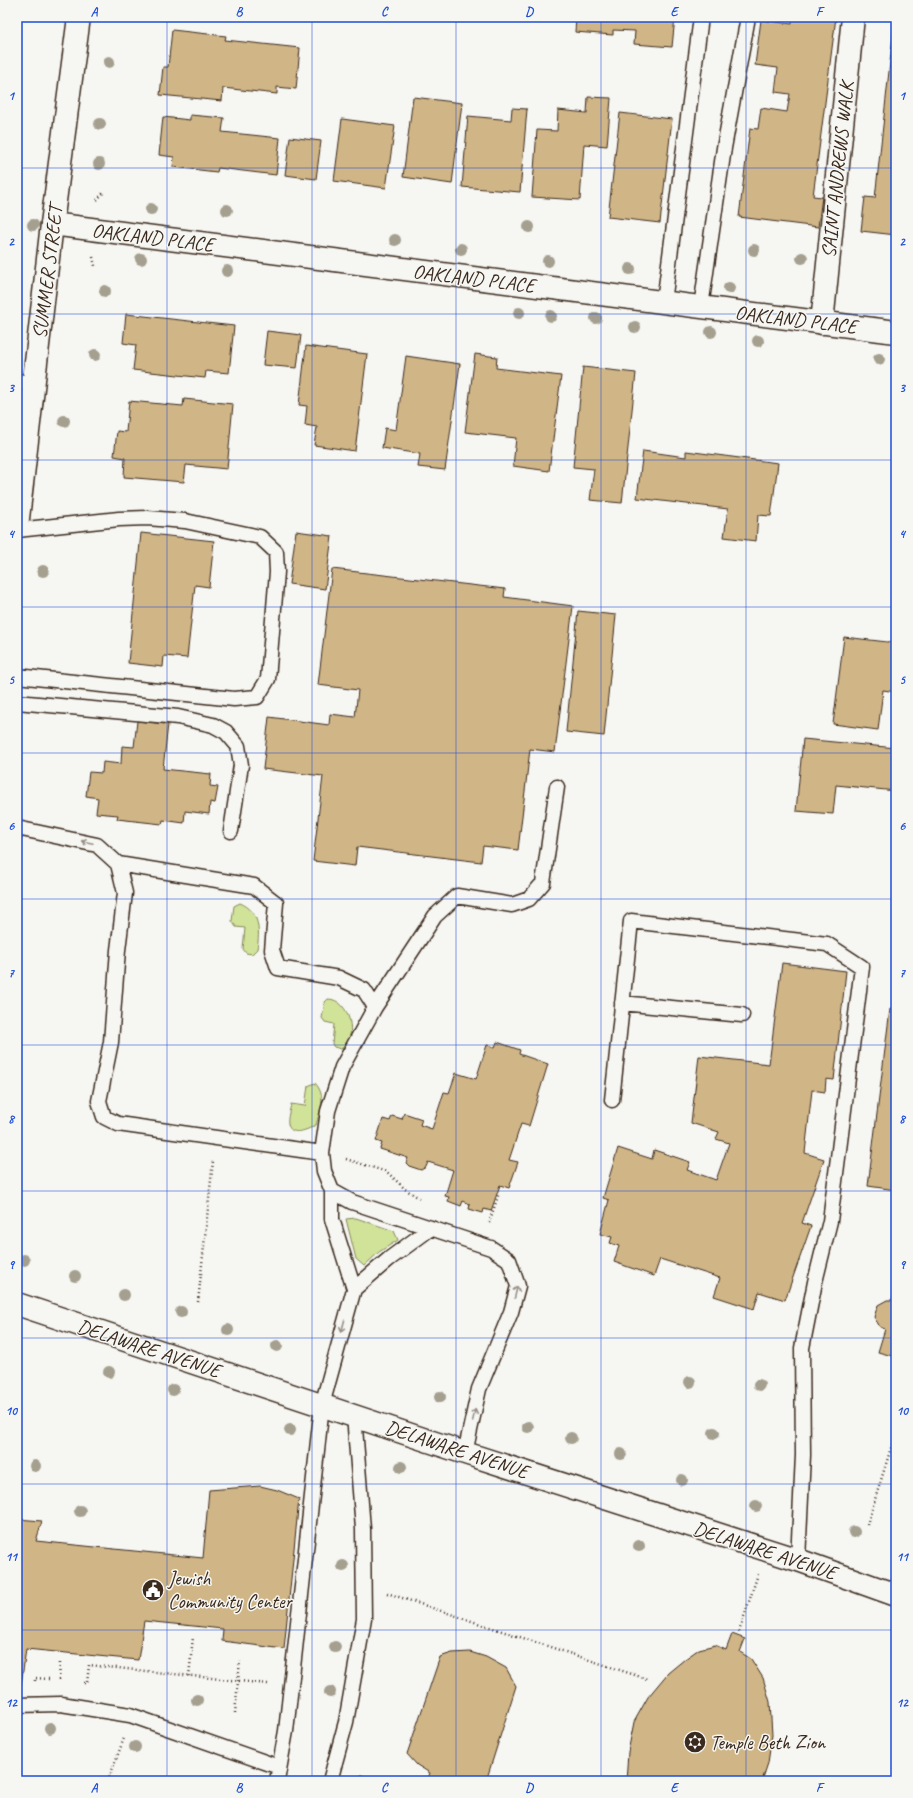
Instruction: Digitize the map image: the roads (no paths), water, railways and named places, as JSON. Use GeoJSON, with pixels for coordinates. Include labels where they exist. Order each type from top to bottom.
{"type":"FeatureCollection","features":[{"type":"Feature","properties":{"kind":"street","name":"SUMMER STREET"},"geometry":{"type":"LineString","coordinates":[[17,527],[25,382],[52,224],[80,17]]}},
{"type":"Feature","properties":{"kind":"street","name":"SAINT ANDREWS WALK"},"geometry":{"type":"LineString","coordinates":[[822,323],[853,17]]}},
{"type":"Feature","properties":{"kind":"street","name":"OAKLAND PLACE"},"geometry":{"type":"LineString","coordinates":[[52,224],[896,332]]}},
{"type":"Feature","properties":{"kind":"street","name":"DELAWARE AVENUE"},"geometry":{"type":"LineString","coordinates":[[17,1304],[322,1404],[465,1453],[798,1560],[896,1595]]}},
{"type":"Feature","properties":{"kind":"lane"},"geometry":{"type":"LineString","coordinates":[[664,302],[686,145],[700,17]]}},
{"type":"Feature","properties":{"kind":"lane"},"geometry":{"type":"LineString","coordinates":[[701,307],[724,148],[748,17]]}},
{"type":"Feature","properties":{"kind":"lane"},"geometry":{"type":"LineString","coordinates":[[17,530],[119,519],[147,518],[202,523],[260,537],[276,552],[277,572],[268,679],[257,697],[234,699],[17,676]]}},
{"type":"Feature","properties":{"kind":"lane"},"geometry":{"type":"LineString","coordinates":[[17,702],[178,717],[213,725],[226,732],[238,746],[241,765],[231,831]]}},
{"type":"Feature","properties":{"kind":"lane"},"geometry":{"type":"LineString","coordinates":[[17,1704],[61,1704],[130,1715],[278,1774],[286,1731],[322,1404],[354,1289],[332,1219],[332,1191],[324,1171],[322,1153],[328,1111],[342,1067],[375,1007],[435,916],[456,896],[512,904],[529,899],[543,883],[557,787]]}},
{"type":"Feature","properties":{"kind":"lane"},"geometry":{"type":"LineString","coordinates":[[17,828],[97,845],[118,864],[254,886],[276,903],[272,950],[278,968],[339,978],[364,990],[375,1007]]}},
{"type":"Feature","properties":{"kind":"lane"},"geometry":{"type":"LineString","coordinates":[[118,864],[125,893],[118,950],[111,1042],[99,1101],[104,1117],[118,1124],[322,1153]]}},
{"type":"Feature","properties":{"kind":"lane"},"geometry":{"type":"LineString","coordinates":[[612,1100],[631,921],[828,944],[862,967],[830,1221],[815,1282],[802,1348],[803,1455],[798,1560]]}},
{"type":"Feature","properties":{"kind":"lane"},"geometry":{"type":"LineString","coordinates":[[622,1003],[742,1015]]}},
{"type":"Feature","properties":{"kind":"lane"},"geometry":{"type":"LineString","coordinates":[[332,1191],[352,1202],[491,1248],[509,1260],[518,1286],[511,1312],[480,1389],[465,1453]]}},
{"type":"Feature","properties":{"kind":"lane"},"geometry":{"type":"LineString","coordinates":[[354,1289],[389,1259],[431,1228]]}},
{"type":"Feature","properties":{"kind":"lane"},"geometry":{"type":"LineString","coordinates":[[330,1781],[346,1722],[364,1619],[363,1529],[354,1415]]}},
{"type":"Feature","properties":{"kind":"place","name":"Jewish Community Center"},"geometry":{"type":"Point","coordinates":[153,1590]}},
{"type":"Feature","properties":{"kind":"place","name":"Temple Beth Zion"},"geometry":{"type":"Point","coordinates":[695,1742]}}]}
